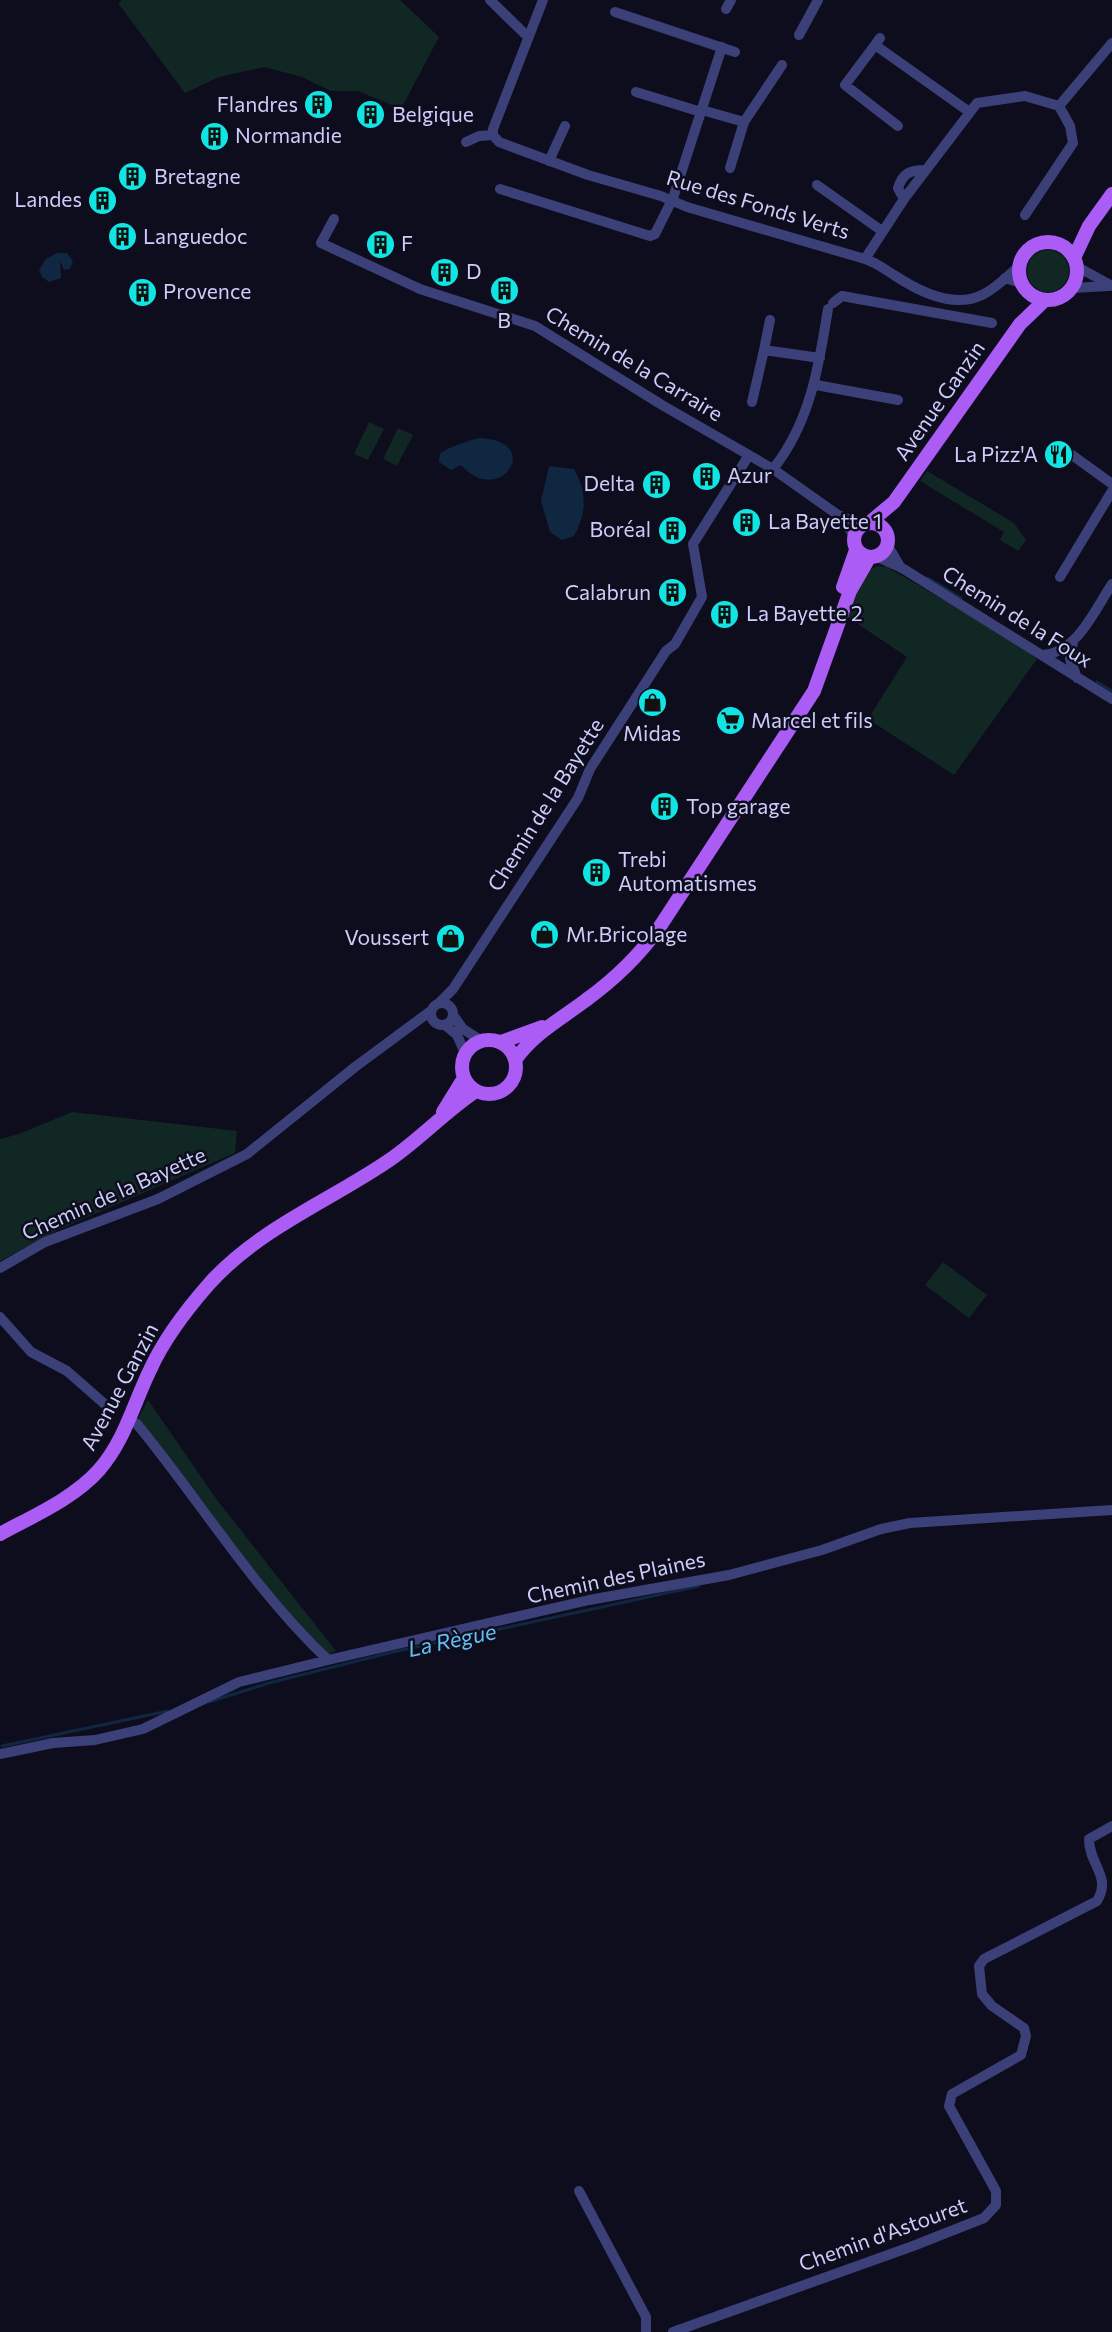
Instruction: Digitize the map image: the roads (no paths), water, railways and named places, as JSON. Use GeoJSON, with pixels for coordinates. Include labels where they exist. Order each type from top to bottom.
{"type":"FeatureCollection","features":[{"type":"Feature","properties":{"kind":"main road"},"geometry":{"type":"LineString","coordinates":[[1089,226],[1072,240],[1059,244],[1050,242],[1033,246],[1026,251],[1019,266],[1024,287],[1045,300],[1064,295],[1072,288],[1075,262],[1089,226],[1112,194]]}},
{"type":"Feature","properties":{"kind":"main road"},"geometry":{"type":"LineString","coordinates":[[1059,244],[1075,262]]}},
{"type":"Feature","properties":{"kind":"main road","name":"Avenue Ganzin"},"geometry":{"type":"LineString","coordinates":[[1020,324],[1024,287]]}},
{"type":"Feature","properties":{"kind":"main road","name":"Avenue Ganzin"},"geometry":{"type":"LineString","coordinates":[[862,528],[894,502],[1020,324],[1045,300]]}},
{"type":"Feature","properties":{"kind":"main road","name":"Avenue Ganzin"},"geometry":{"type":"LineString","coordinates":[[886,531],[894,502]]}},
{"type":"Feature","properties":{"kind":"main road"},"geometry":{"type":"LineString","coordinates":[[550,1024],[501,1042],[482,1041],[465,1053],[462,1061],[464,1078],[476,1091],[494,1094],[507,1087],[514,1077],[515,1060],[523,1048],[550,1024],[611,981],[646,946],[814,691],[850,591],[873,557],[888,546],[886,531],[881,526],[862,528],[810,684],[770,757]]}},
{"type":"Feature","properties":{"kind":"main road"},"geometry":{"type":"LineString","coordinates":[[856,550],[873,557]]}},
{"type":"Feature","properties":{"kind":"main road"},"geometry":{"type":"LineString","coordinates":[[501,1042],[515,1060]]}},
{"type":"Feature","properties":{"kind":"main road","name":"Avenue Ganzin"},"geometry":{"type":"LineString","coordinates":[[438,1120],[464,1078]]}},
{"type":"Feature","properties":{"kind":"main road","name":"Avenue Ganzin"},"geometry":{"type":"LineString","coordinates":[[0,1533],[69,1495],[85,1483],[112,1455],[130,1420],[150,1369],[169,1337],[198,1297],[230,1262],[276,1228],[394,1157],[476,1091]]}},
{"type":"Feature","properties":{"kind":"street"},"geometry":{"type":"LineString","coordinates":[[490,0],[528,37]]}},
{"type":"Feature","properties":{"kind":"street"},"geometry":{"type":"LineString","coordinates":[[466,142],[479,136],[493,135],[543,0]]}},
{"type":"Feature","properties":{"kind":"street"},"geometry":{"type":"LineString","coordinates":[[799,35],[818,0]]}},
{"type":"Feature","properties":{"kind":"street"},"geometry":{"type":"LineString","coordinates":[[615,12],[735,52]]}},
{"type":"Feature","properties":{"kind":"street"},"geometry":{"type":"LineString","coordinates":[[898,126],[845,85],[877,41],[968,111]]}},
{"type":"Feature","properties":{"kind":"street"},"geometry":{"type":"LineString","coordinates":[[1059,106],[1112,43]]}},
{"type":"Feature","properties":{"kind":"street"},"geometry":{"type":"LineString","coordinates":[[500,189],[650,236],[655,234],[672,201],[722,47]]}},
{"type":"Feature","properties":{"kind":"street"},"geometry":{"type":"LineString","coordinates":[[730,168],[744,122],[782,65]]}},
{"type":"Feature","properties":{"kind":"street"},"geometry":{"type":"LineString","coordinates":[[636,92],[744,122]]}},
{"type":"Feature","properties":{"kind":"street"},"geometry":{"type":"LineString","coordinates":[[865,259],[904,200],[898,188],[901,178],[912,170],[925,170],[968,111],[977,103],[1025,96],[1059,106],[1070,126],[1073,143],[1025,215]]}},
{"type":"Feature","properties":{"kind":"street"},"geometry":{"type":"LineString","coordinates":[[549,161],[565,126]]}},
{"type":"Feature","properties":{"kind":"street","name":"Rue des Fonds Verts"},"geometry":{"type":"LineString","coordinates":[[493,135],[499,142],[549,161],[865,259],[881,265],[893,275],[932,296],[951,300],[984,294],[1019,266]]}},
{"type":"Feature","properties":{"kind":"street"},"geometry":{"type":"LineString","coordinates":[[817,185],[882,231]]}},
{"type":"Feature","properties":{"kind":"street","name":"Chemin de la Carraire"},"geometry":{"type":"LineString","coordinates":[[334,219],[321,243],[420,289],[535,326],[662,405],[773,469],[838,515],[862,528]]}},
{"type":"Feature","properties":{"kind":"street"},"geometry":{"type":"LineString","coordinates":[[1075,262],[1112,286]]}},
{"type":"Feature","properties":{"kind":"street"},"geometry":{"type":"LineString","coordinates":[[1005,278],[1024,287]]}},
{"type":"Feature","properties":{"kind":"street"},"geometry":{"type":"LineString","coordinates":[[1072,288],[1112,286]]}},
{"type":"Feature","properties":{"kind":"street"},"geometry":{"type":"LineString","coordinates":[[773,469],[787,452],[816,385],[830,306],[842,296],[992,324]]}},
{"type":"Feature","properties":{"kind":"street"},"geometry":{"type":"LineString","coordinates":[[948,316],[951,300]]}},
{"type":"Feature","properties":{"kind":"street"},"geometry":{"type":"LineString","coordinates":[[752,402],[770,320]]}},
{"type":"Feature","properties":{"kind":"street"},"geometry":{"type":"LineString","coordinates":[[764,350],[820,358]]}},
{"type":"Feature","properties":{"kind":"street"},"geometry":{"type":"LineString","coordinates":[[816,385],[898,400]]}},
{"type":"Feature","properties":{"kind":"street","name":"Chemin de la Bayette"},"geometry":{"type":"LineString","coordinates":[[0,1268],[45,1242],[158,1199],[247,1154],[413,1022],[441,1011],[453,989],[578,798],[590,769],[666,651],[675,644],[702,597],[693,544],[749,455]]}},
{"type":"Feature","properties":{"kind":"street"},"geometry":{"type":"LineString","coordinates":[[1072,455],[1112,484]]}},
{"type":"Feature","properties":{"kind":"street"},"geometry":{"type":"LineString","coordinates":[[1060,577],[1112,491]]}},
{"type":"Feature","properties":{"kind":"street","name":"Chemin de la Foux"},"geometry":{"type":"LineString","coordinates":[[888,546],[902,568]]}},
{"type":"Feature","properties":{"kind":"street","name":"Chemin de la Foux"},"geometry":{"type":"LineString","coordinates":[[873,557],[902,568],[1112,699]]}},
{"type":"Feature","properties":{"kind":"street"},"geometry":{"type":"LineString","coordinates":[[1042,656],[1064,650],[1073,642],[1112,584]]}},
{"type":"Feature","properties":{"kind":"street"},"geometry":{"type":"LineString","coordinates":[[1073,642],[1071,656],[1077,678]]}},
{"type":"Feature","properties":{"kind":"street"},"geometry":{"type":"LineString","coordinates":[[1053,662],[1071,656]]}},
{"type":"Feature","properties":{"kind":"street"},"geometry":{"type":"LineString","coordinates":[[441,1011],[445,1025],[457,1035],[465,1053]]}},
{"type":"Feature","properties":{"kind":"street"},"geometry":{"type":"LineString","coordinates":[[441,1011],[482,1041]]}},
{"type":"Feature","properties":{"kind":"street"},"geometry":{"type":"LineString","coordinates":[[0,1317],[31,1352],[67,1371],[108,1407]]}},
{"type":"Feature","properties":{"kind":"street"},"geometry":{"type":"LineString","coordinates":[[130,1420],[137,1424],[185,1483],[219,1534],[258,1582],[328,1660]]}},
{"type":"Feature","properties":{"kind":"street","name":"Chemin des Plaines"},"geometry":{"type":"LineString","coordinates":[[0,1754],[53,1743],[94,1740],[143,1729],[238,1682],[590,1600],[729,1575],[822,1550],[881,1529],[910,1523],[1112,1510]]}},
{"type":"Feature","properties":{"kind":"street","name":"Chemin d'Astouret"},"geometry":{"type":"LineString","coordinates":[[673,2332],[913,2246],[984,2218],[996,2205],[996,2192],[949,2106],[952,2094],[1021,2055],[1026,2036],[1024,2028],[992,2006],[982,1994],[979,1966],[984,1959],[1097,1901],[1104,1892],[1105,1882],[1089,1852],[1089,1839],[1112,1827]]}},
{"type":"Feature","properties":{"kind":"street"},"geometry":{"type":"LineString","coordinates":[[579,2191],[646,2317],[646,2332]]}},
{"type":"Feature","properties":{"kind":"water"},"geometry":{"type":"Polygon","coordinates":[[[57,253],[67,253],[73,261],[70,269],[64,270],[60,261],[61,278],[49,282],[42,277],[39,270],[46,259],[57,253]]]}},
{"type":"Feature","properties":{"kind":"water"},"geometry":{"type":"Polygon","coordinates":[[[480,438],[499,442],[510,450],[513,459],[510,469],[501,477],[490,480],[476,477],[461,465],[451,470],[439,462],[440,454],[443,452],[480,438]]]}},
{"type":"Feature","properties":{"kind":"water"},"geometry":{"type":"Polygon","coordinates":[[[549,466],[574,469],[583,494],[583,511],[574,536],[562,540],[550,532],[541,501],[549,466]]]}},
{"type":"Feature","properties":{"kind":"waterway"},"geometry":{"type":"LineString","coordinates":[[928,578],[961,598]]}},
{"type":"Feature","properties":{"kind":"waterway"},"geometry":{"type":"LineString","coordinates":[[1097,682],[1112,691]]}},
{"type":"Feature","properties":{"kind":"waterway","name":"La Règue"},"geometry":{"type":"LineString","coordinates":[[209,1702],[269,1683],[393,1652],[699,1586]]}},
{"type":"Feature","properties":{"kind":"waterway","name":"La Règue"},"geometry":{"type":"LineString","coordinates":[[2,1746],[168,1711]]}},
{"type":"Feature","properties":{"kind":"place","name":"Flandres"},"geometry":{"type":"Point","coordinates":[319,105]}},
{"type":"Feature","properties":{"kind":"place","name":"Belgique"},"geometry":{"type":"Point","coordinates":[371,115]}},
{"type":"Feature","properties":{"kind":"place","name":"Normandie"},"geometry":{"type":"Point","coordinates":[214,136]}},
{"type":"Feature","properties":{"kind":"place","name":"Bretagne"},"geometry":{"type":"Point","coordinates":[133,177]}},
{"type":"Feature","properties":{"kind":"place","name":"Landes"},"geometry":{"type":"Point","coordinates":[103,200]}},
{"type":"Feature","properties":{"kind":"place","name":"Languedoc"},"geometry":{"type":"Point","coordinates":[122,237]}},
{"type":"Feature","properties":{"kind":"place","name":"F"},"geometry":{"type":"Point","coordinates":[380,244]}},
{"type":"Feature","properties":{"kind":"place","name":"D"},"geometry":{"type":"Point","coordinates":[445,272]}},
{"type":"Feature","properties":{"kind":"place","name":"B"},"geometry":{"type":"Point","coordinates":[504,290]}},
{"type":"Feature","properties":{"kind":"place","name":"Provence"},"geometry":{"type":"Point","coordinates":[142,292]}},
{"type":"Feature","properties":{"kind":"place","name":"La Pizz'A"},"geometry":{"type":"Point","coordinates":[1059,455]}},
{"type":"Feature","properties":{"kind":"place","name":"Azur"},"geometry":{"type":"Point","coordinates":[706,476]}},
{"type":"Feature","properties":{"kind":"place","name":"Delta"},"geometry":{"type":"Point","coordinates":[656,484]}},
{"type":"Feature","properties":{"kind":"place","name":"La Bayette 1"},"geometry":{"type":"Point","coordinates":[747,522]}},
{"type":"Feature","properties":{"kind":"place","name":"Boréal"},"geometry":{"type":"Point","coordinates":[672,530]}},
{"type":"Feature","properties":{"kind":"place","name":"Calabrun"},"geometry":{"type":"Point","coordinates":[672,593]}},
{"type":"Feature","properties":{"kind":"place","name":"La Bayette 2"},"geometry":{"type":"Point","coordinates":[725,614]}},
{"type":"Feature","properties":{"kind":"place","name":"Midas"},"geometry":{"type":"Point","coordinates":[652,703]}},
{"type":"Feature","properties":{"kind":"place","name":"Marcel et fils"},"geometry":{"type":"Point","coordinates":[730,721]}},
{"type":"Feature","properties":{"kind":"place","name":"Top garage"},"geometry":{"type":"Point","coordinates":[665,807]}},
{"type":"Feature","properties":{"kind":"place","name":"Trebi Automatismes"},"geometry":{"type":"Point","coordinates":[597,872]}},
{"type":"Feature","properties":{"kind":"place","name":"Mr.Bricolage"},"geometry":{"type":"Point","coordinates":[545,935]}},
{"type":"Feature","properties":{"kind":"place","name":"Voussert"},"geometry":{"type":"Point","coordinates":[450,938]}}]}
